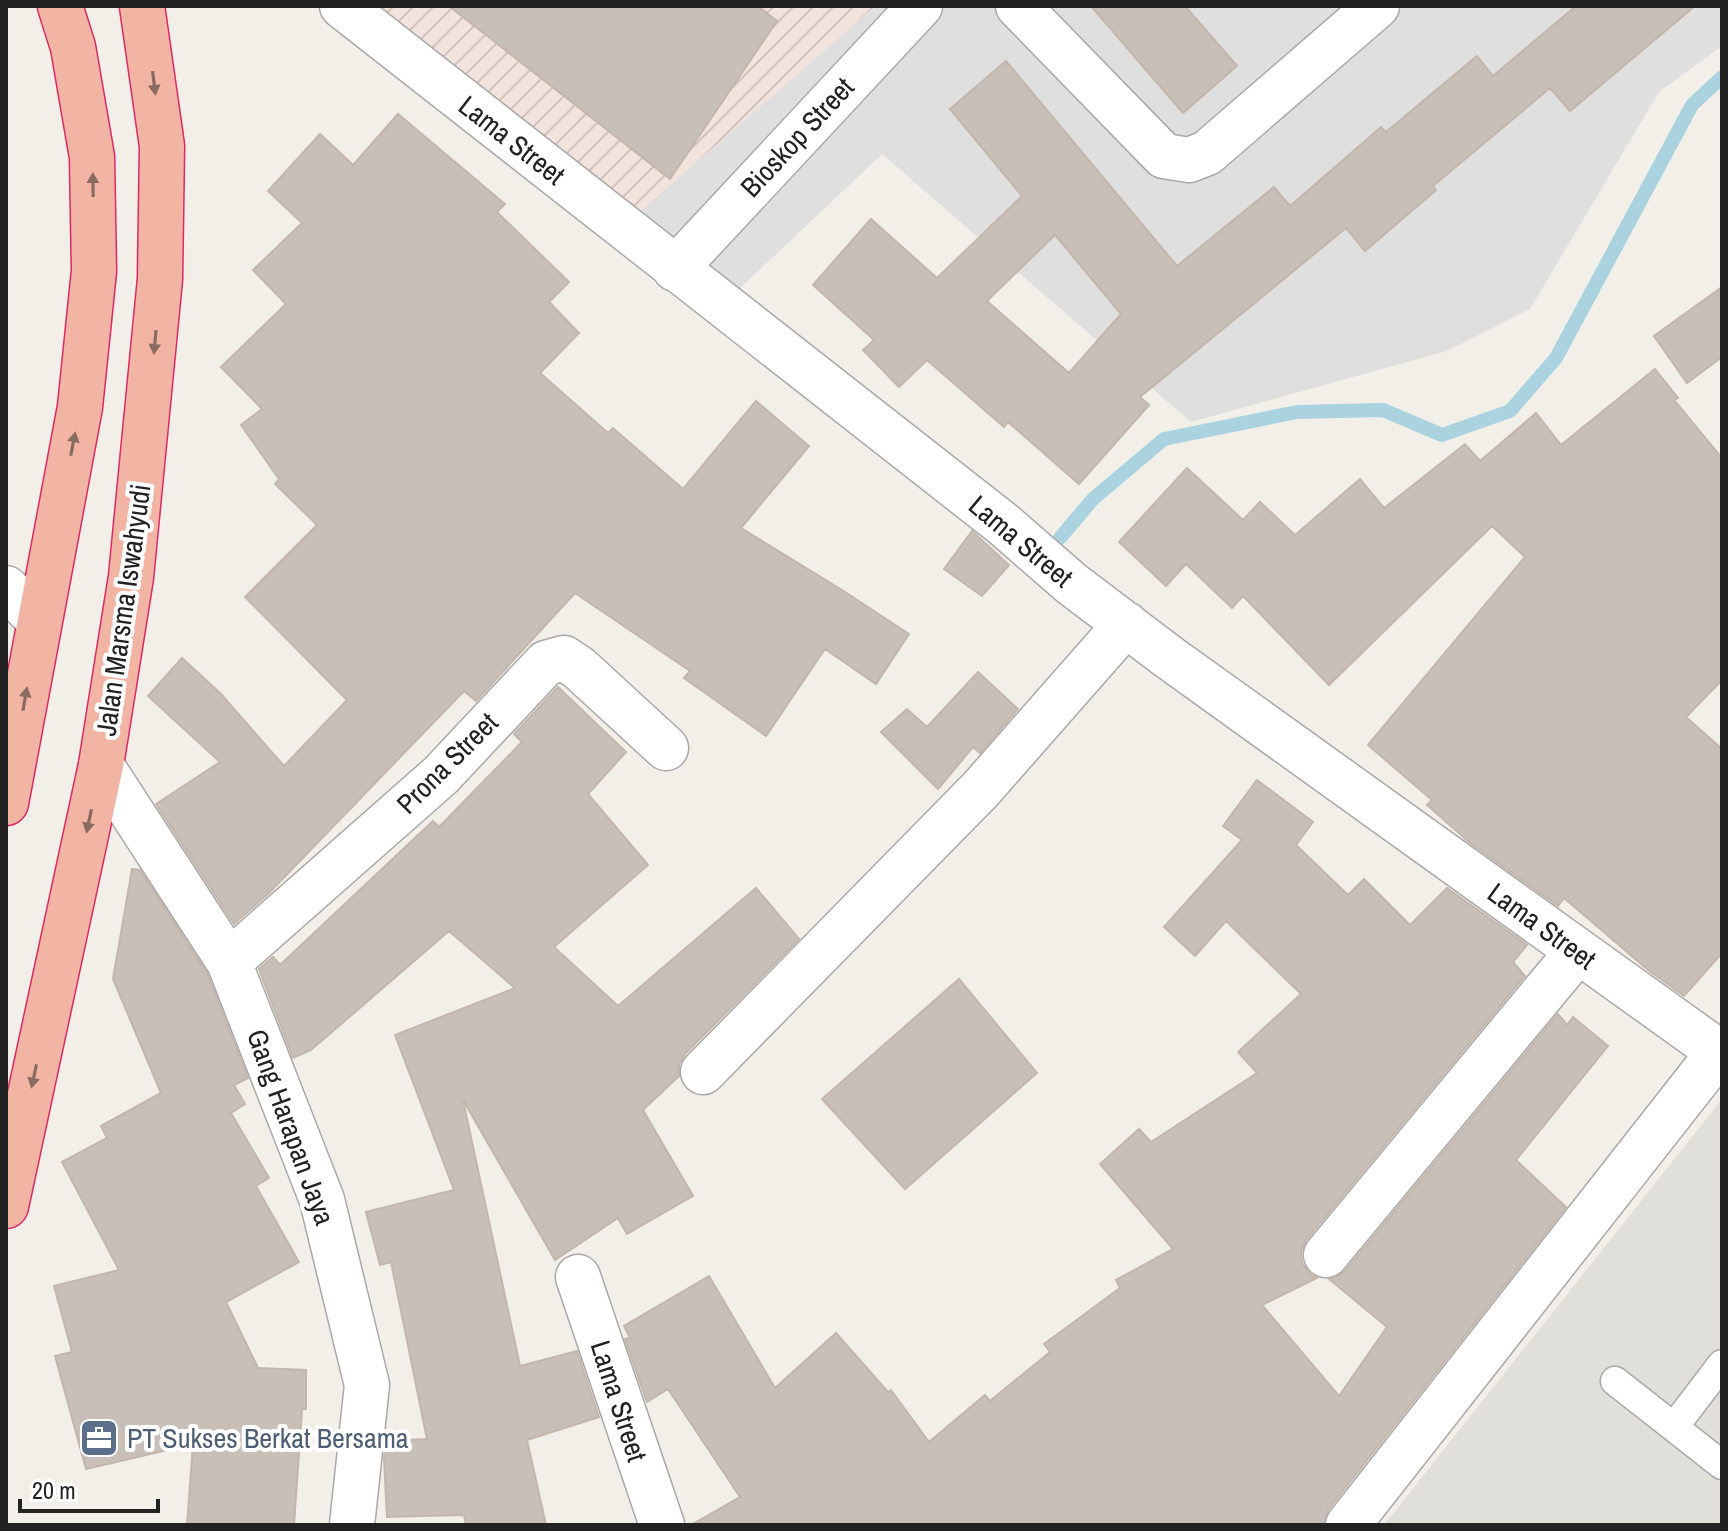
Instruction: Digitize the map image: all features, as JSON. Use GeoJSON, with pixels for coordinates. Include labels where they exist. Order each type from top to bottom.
{"type":"FeatureCollection","features":[{"type":"Feature","properties":{"kind":"highway"},"geometry":{"type":"LineString","coordinates":[[6,803],[80,407],[94,271],[92,157],[73,47],[60,6]]}},
{"type":"Feature","properties":{"kind":"highway","name":"Jalan Marsma Iswahyudi"},"geometry":{"type":"LineString","coordinates":[[6,1206],[101,765],[131,577],[160,279],[162,146],[142,6]]}},
{"type":"Feature","properties":{"kind":"street","name":"Lama Street"},"geometry":{"type":"LineString","coordinates":[[342,6],[1003,524],[1072,584],[1720,1051],[1348,1525]]}},
{"type":"Feature","properties":{"kind":"street"},"geometry":{"type":"LineString","coordinates":[[1018,6],[1164,156],[1189,160],[1207,153],[1377,6]]}},
{"type":"Feature","properties":{"kind":"street","name":"Bioskop Street"},"geometry":{"type":"LineString","coordinates":[[675,269],[908,10]]}},
{"type":"Feature","properties":{"kind":"street"},"geometry":{"type":"LineString","coordinates":[[6,588],[39,620]]}},
{"type":"Feature","properties":{"kind":"street"},"geometry":{"type":"LineString","coordinates":[[703,1072],[981,789],[1126,624]]}},
{"type":"Feature","properties":{"kind":"street","name":"Prona Street"},"geometry":{"type":"LineString","coordinates":[[229,962],[441,775],[546,663],[564,658],[579,668],[666,748]]}},
{"type":"Feature","properties":{"kind":"street","name":"Gang Harapan Jaya"},"geometry":{"type":"LineString","coordinates":[[101,765],[229,962],[322,1200],[367,1385],[352,1525]]}},
{"type":"Feature","properties":{"kind":"street"},"geometry":{"type":"LineString","coordinates":[[1326,1255],[1578,951]]}},
{"type":"Feature","properties":{"kind":"street","name":"Lama Street"},"geometry":{"type":"LineString","coordinates":[[578,1277],[662,1525]]}},
{"type":"Feature","properties":{"kind":"lane"},"geometry":{"type":"LineString","coordinates":[[1674,1427],[1722,1364]]}},
{"type":"Feature","properties":{"kind":"lane"},"geometry":{"type":"LineString","coordinates":[[1615,1381],[1722,1465]]}},
{"type":"Feature","properties":{"kind":"shaded area"},"geometry":{"type":"Polygon","coordinates":[[[350,6],[875,6],[631,219],[350,6]]]}},
{"type":"Feature","properties":{"kind":"shaded area"},"geometry":{"type":"Polygon","coordinates":[[[875,6],[1722,6],[1722,46],[1659,92],[1530,309],[1447,351],[1191,422],[882,154],[734,294],[631,219],[875,6]]]}},
{"type":"Feature","properties":{"kind":"shaded area"},"geometry":{"type":"Polygon","coordinates":[[[1722,1099],[1722,1525],[1384,1525],[1722,1099]]]}},
{"type":"Feature","properties":{"kind":"building"},"geometry":{"type":"Polygon","coordinates":[[[449,6],[758,6],[777,21],[670,179],[449,6]]]}},
{"type":"Feature","properties":{"kind":"building"},"geometry":{"type":"Polygon","coordinates":[[[1091,6],[1185,6],[1237,66],[1183,113],[1091,6]]]}},
{"type":"Feature","properties":{"kind":"building"},"geometry":{"type":"Polygon","coordinates":[[[1576,6],[1695,6],[1570,111],[1550,88],[1433,186],[1436,190],[1365,251],[1346,228],[1140,397],[1149,405],[1079,484],[1008,422],[1004,427],[927,360],[899,387],[863,350],[874,340],[813,285],[871,219],[937,278],[1022,196],[950,109],[1006,61],[1177,266],[1274,187],[1290,206],[1381,127],[1386,132],[1477,56],[1493,76],[1576,6]],[[1055,235],[987,301],[1069,373],[1121,314],[1055,235]]]}},
{"type":"Feature","properties":{"kind":"building"},"geometry":{"type":"Polygon","coordinates":[[[398,114],[505,204],[497,212],[569,282],[549,302],[579,333],[540,373],[608,433],[613,428],[683,489],[756,401],[809,446],[741,528],[909,634],[876,684],[825,649],[766,736],[684,678],[690,671],[575,593],[476,701],[464,691],[269,893],[234,924],[156,804],[220,762],[148,696],[182,658],[221,694],[284,766],[347,700],[245,597],[317,525],[275,484],[279,479],[241,425],[262,409],[221,367],[286,304],[253,270],[302,223],[268,191],[320,134],[353,165],[398,114]]]}},
{"type":"Feature","properties":{"kind":"building"},"geometry":{"type":"Polygon","coordinates":[[[1722,287],[1722,357],[1687,383],[1654,336],[1722,287]]]}},
{"type":"Feature","properties":{"kind":"building"},"geometry":{"type":"Polygon","coordinates":[[[1655,369],[1678,398],[1674,400],[1722,458],[1722,680],[1686,717],[1722,749],[1722,953],[1684,996],[1648,970],[1564,898],[1558,906],[1469,842],[1427,805],[1432,800],[1368,745],[1525,557],[1492,526],[1329,685],[1243,596],[1232,608],[1186,564],[1166,586],[1119,542],[1187,468],[1243,520],[1260,502],[1295,535],[1360,479],[1384,508],[1465,444],[1480,461],[1536,413],[1561,445],[1655,369]]]}},
{"type":"Feature","properties":{"kind":"building"},"geometry":{"type":"Polygon","coordinates":[[[972,531],[1009,565],[982,596],[944,569],[972,531]]]}},
{"type":"Feature","properties":{"kind":"building"},"geometry":{"type":"Polygon","coordinates":[[[978,672],[1018,709],[980,753],[973,747],[938,789],[881,732],[907,709],[927,727],[978,672]]]}},
{"type":"Feature","properties":{"kind":"building"},"geometry":{"type":"Polygon","coordinates":[[[558,687],[626,752],[588,794],[648,865],[554,947],[618,1006],[756,888],[799,939],[685,1054],[679,1065],[679,1076],[643,1110],[693,1196],[627,1234],[618,1218],[555,1260],[463,1100],[520,1366],[577,1351],[599,1417],[527,1440],[546,1525],[466,1525],[464,1515],[387,1517],[386,1441],[427,1439],[391,1262],[380,1265],[366,1212],[454,1190],[395,1035],[515,988],[449,931],[311,1050],[293,1058],[259,969],[273,957],[280,965],[433,821],[439,827],[522,742],[514,734],[558,687]]]}},
{"type":"Feature","properties":{"kind":"building"},"geometry":{"type":"Polygon","coordinates":[[[1257,780],[1313,822],[1296,845],[1348,895],[1364,879],[1410,925],[1447,888],[1527,945],[1513,962],[1525,976],[1306,1240],[1301,1252],[1302,1263],[1317,1278],[1262,1305],[1339,1396],[1387,1327],[1329,1279],[1345,1271],[1558,1014],[1567,1025],[1573,1017],[1608,1046],[1516,1160],[1566,1207],[1328,1510],[1324,1525],[691,1525],[740,1497],[668,1389],[647,1402],[625,1339],[630,1338],[624,1326],[709,1276],[775,1388],[836,1333],[888,1392],[891,1390],[929,1442],[985,1395],[990,1401],[1050,1352],[1044,1344],[1120,1288],[1116,1280],[1173,1249],[1100,1164],[1139,1129],[1151,1142],[1257,1073],[1238,1052],[1301,994],[1226,921],[1195,956],[1164,927],[1242,840],[1223,826],[1257,780]]]}},
{"type":"Feature","properties":{"kind":"building"},"geometry":{"type":"Polygon","coordinates":[[[132,869],[140,870],[207,973],[248,1078],[234,1085],[245,1104],[231,1113],[269,1178],[256,1186],[299,1262],[226,1302],[258,1368],[306,1370],[306,1409],[302,1409],[294,1525],[187,1525],[193,1444],[86,1469],[55,1356],[72,1352],[54,1286],[119,1270],[62,1162],[107,1138],[101,1126],[161,1093],[113,979],[132,869]]]}},
{"type":"Feature","properties":{"kind":"building"},"geometry":{"type":"Polygon","coordinates":[[[959,979],[1037,1073],[905,1189],[822,1099],[959,979]]]}},
{"type":"Feature","properties":{"kind":"waterway"},"geometry":{"type":"LineString","coordinates":[[1060,538],[1093,499],[1164,439],[1297,412],[1383,410],[1442,435],[1510,411],[1556,358],[1692,105],[1722,77]]}},
{"type":"Feature","properties":{"kind":"place","name":"PT Sukses Berkat Bersama"},"geometry":{"type":"Point","coordinates":[99,1438]}}]}
